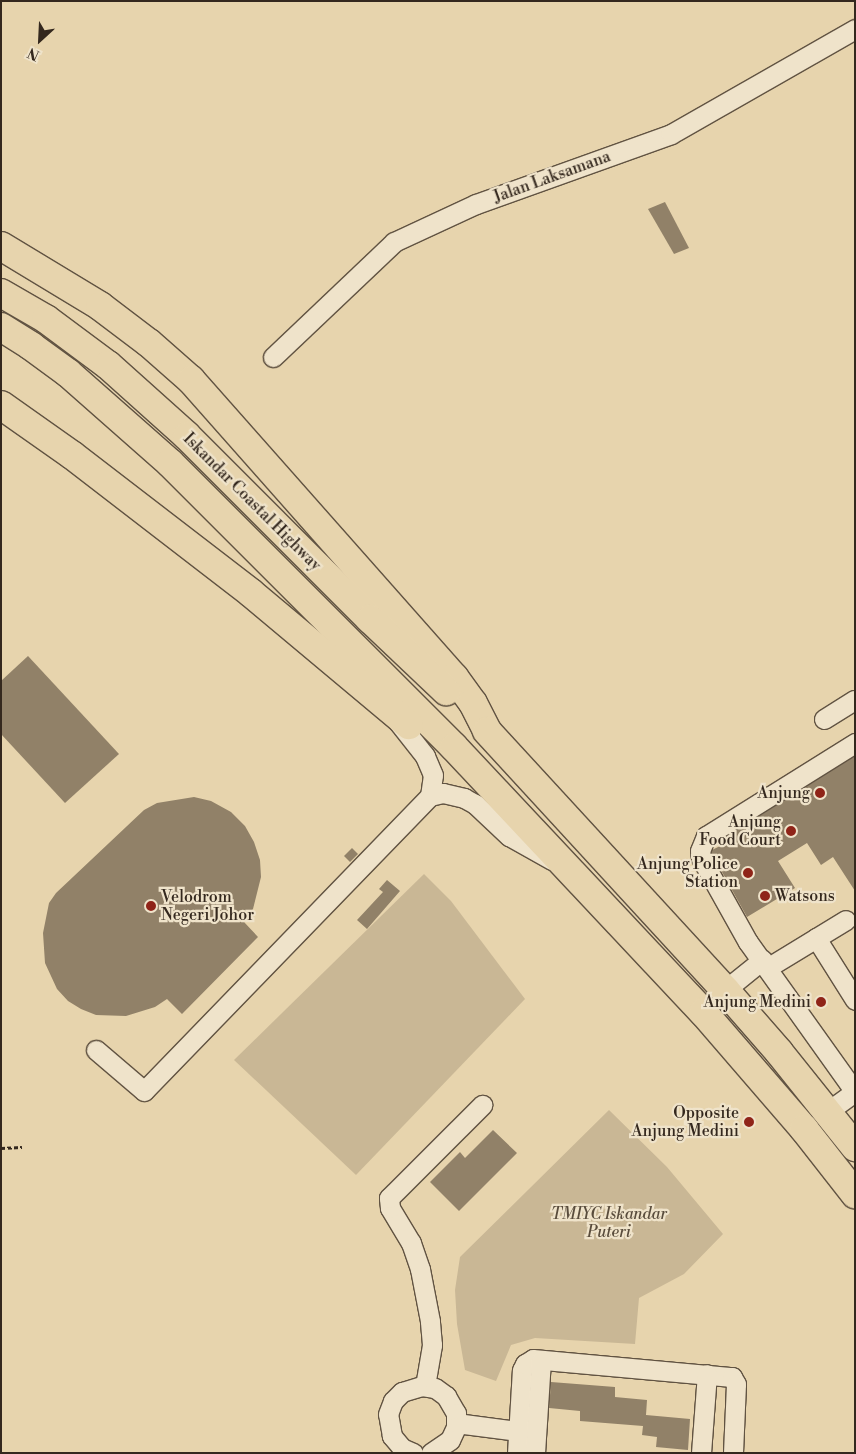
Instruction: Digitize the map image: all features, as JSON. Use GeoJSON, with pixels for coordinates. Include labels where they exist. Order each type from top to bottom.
{"type":"FeatureCollection","features":[{"type":"Feature","properties":{"kind":"highway"},"geometry":{"type":"LineString","coordinates":[[1,246],[100,306],[150,343],[191,380],[454,677],[473,703],[487,731],[725,990],[855,1147]]}},
{"type":"Feature","properties":{"kind":"highway","name":"Iskandar Coastal Highway"},"geometry":{"type":"LineString","coordinates":[[1,293],[46,319],[108,365],[187,436],[370,619],[487,731]]}},
{"type":"Feature","properties":{"kind":"highway","name":"Iskandar Coastal Highway"},"geometry":{"type":"LineString","coordinates":[[1,328],[31,346],[68,373],[170,463],[454,747],[703,1012],[804,1129],[855,1194]]}},
{"type":"Feature","properties":{"kind":"highway"},"geometry":{"type":"LineString","coordinates":[[1,405],[72,455],[251,593],[422,735],[454,747]]}},
{"type":"Feature","properties":{"kind":"street","name":"Jalan Laksamana"},"geometry":{"type":"LineString","coordinates":[[273,357],[394,242],[476,204],[671,134],[855,30]]}},
{"type":"Feature","properties":{"kind":"street"},"geometry":{"type":"LineString","coordinates":[[824,719],[855,700]]}},
{"type":"Feature","properties":{"kind":"street"},"geometry":{"type":"LineString","coordinates":[[392,710],[397,722],[425,756],[433,775],[430,796]]}},
{"type":"Feature","properties":{"kind":"street"},"geometry":{"type":"LineString","coordinates":[[827,1112],[855,1092],[748,942],[701,858],[701,844],[706,836],[855,743]]}},
{"type":"Feature","properties":{"kind":"street"},"geometry":{"type":"LineString","coordinates":[[96,1050],[144,1091],[430,796],[443,793],[464,798],[475,804],[509,836],[571,870]]}},
{"type":"Feature","properties":{"kind":"street"},"geometry":{"type":"LineString","coordinates":[[725,990],[764,964],[816,938],[846,920]]}},
{"type":"Feature","properties":{"kind":"street"},"geometry":{"type":"LineString","coordinates":[[816,938],[855,1000]]}},
{"type":"Feature","properties":{"kind":"street"},"geometry":{"type":"LineString","coordinates":[[425,1386],[432,1340],[420,1269],[411,1243],[390,1208],[389,1198],[482,1105]]}},
{"type":"Feature","properties":{"kind":"street"},"geometry":{"type":"LineString","coordinates":[[517,1453],[523,1366],[530,1360],[541,1360],[729,1376],[736,1381],[732,1453]]}},
{"type":"Feature","properties":{"kind":"street"},"geometry":{"type":"LineString","coordinates":[[535,1453],[541,1360]]}},
{"type":"Feature","properties":{"kind":"street"},"geometry":{"type":"LineString","coordinates":[[701,1453],[707,1374]]}},
{"type":"Feature","properties":{"kind":"street"},"geometry":{"type":"LineString","coordinates":[[414,1453],[402,1448],[392,1436],[388,1414],[393,1401],[402,1392],[415,1386],[425,1386],[441,1391],[451,1401],[456,1413],[456,1423],[450,1440],[445,1446],[432,1453]]}},
{"type":"Feature","properties":{"kind":"street"},"geometry":{"type":"LineString","coordinates":[[456,1423],[518,1431]]}},
{"type":"Feature","properties":{"kind":"path"},"geometry":{"type":"LineString","coordinates":[[1,1148],[22,1147]]}},
{"type":"Feature","properties":{"kind":"green space"},"geometry":{"type":"Polygon","coordinates":[[[424,874],[451,901],[525,999],[356,1175],[234,1060],[424,874]]]}},
{"type":"Feature","properties":{"kind":"green space","name":"TMIYC Iskandar Puteri"},"geometry":{"type":"Polygon","coordinates":[[[609,1110],[667,1167],[723,1234],[684,1274],[639,1298],[635,1344],[535,1338],[511,1345],[496,1381],[465,1370],[457,1324],[455,1290],[460,1257],[609,1110]]]}},
{"type":"Feature","properties":{"kind":"building"},"geometry":{"type":"Polygon","coordinates":[[[665,202],[689,248],[674,254],[648,209],[665,202]]]}},
{"type":"Feature","properties":{"kind":"building"},"geometry":{"type":"Polygon","coordinates":[[[28,656],[119,754],[65,803],[1,734],[1,681],[28,656]]]}},
{"type":"Feature","properties":{"kind":"building","name":"Anjung"},"geometry":{"type":"Polygon","coordinates":[[[855,756],[855,891],[833,857],[821,865],[807,843],[778,861],[795,888],[747,917],[712,854],[712,850],[722,845],[719,841],[855,756]]]}},
{"type":"Feature","properties":{"kind":"building","name":"Velodrom Negeri Johor"},"geometry":{"type":"Polygon","coordinates":[[[194,797],[211,801],[231,812],[245,826],[254,842],[260,860],[261,877],[253,909],[244,922],[258,937],[182,1014],[167,999],[155,1007],[126,1016],[96,1015],[81,1009],[68,1001],[57,989],[45,963],[43,933],[49,903],[56,893],[144,810],[157,803],[194,797]]]}},
{"type":"Feature","properties":{"kind":"building"},"geometry":{"type":"Polygon","coordinates":[[[352,848],[358,854],[350,862],[344,856],[352,848]]]}},
{"type":"Feature","properties":{"kind":"building"},"geometry":{"type":"Polygon","coordinates":[[[387,880],[400,891],[367,929],[357,920],[383,892],[379,889],[387,880]]]}},
{"type":"Feature","properties":{"kind":"building"},"geometry":{"type":"Polygon","coordinates":[[[493,1130],[517,1153],[459,1211],[430,1182],[460,1152],[465,1158],[493,1130]]]}},
{"type":"Feature","properties":{"kind":"building"},"geometry":{"type":"Polygon","coordinates":[[[551,1382],[615,1387],[615,1397],[647,1400],[646,1415],[690,1419],[688,1450],[656,1447],[657,1437],[642,1435],[643,1426],[580,1421],[580,1411],[549,1408],[551,1382]]]}},
{"type":"Feature","properties":{"kind":"place","name":"Anjung"},"geometry":{"type":"Point","coordinates":[820,793]}},
{"type":"Feature","properties":{"kind":"place","name":"Anjung Food Court"},"geometry":{"type":"Point","coordinates":[791,831]}},
{"type":"Feature","properties":{"kind":"place","name":"Anjung Police Station"},"geometry":{"type":"Point","coordinates":[748,873]}},
{"type":"Feature","properties":{"kind":"place","name":"Watsons"},"geometry":{"type":"Point","coordinates":[765,896]}},
{"type":"Feature","properties":{"kind":"place","name":"Velodrom Negeri Johor"},"geometry":{"type":"Point","coordinates":[151,906]}},
{"type":"Feature","properties":{"kind":"place","name":"Anjung Medini"},"geometry":{"type":"Point","coordinates":[821,1002]}},
{"type":"Feature","properties":{"kind":"place","name":"Opposite Anjung Medini"},"geometry":{"type":"Point","coordinates":[749,1122]}}]}
